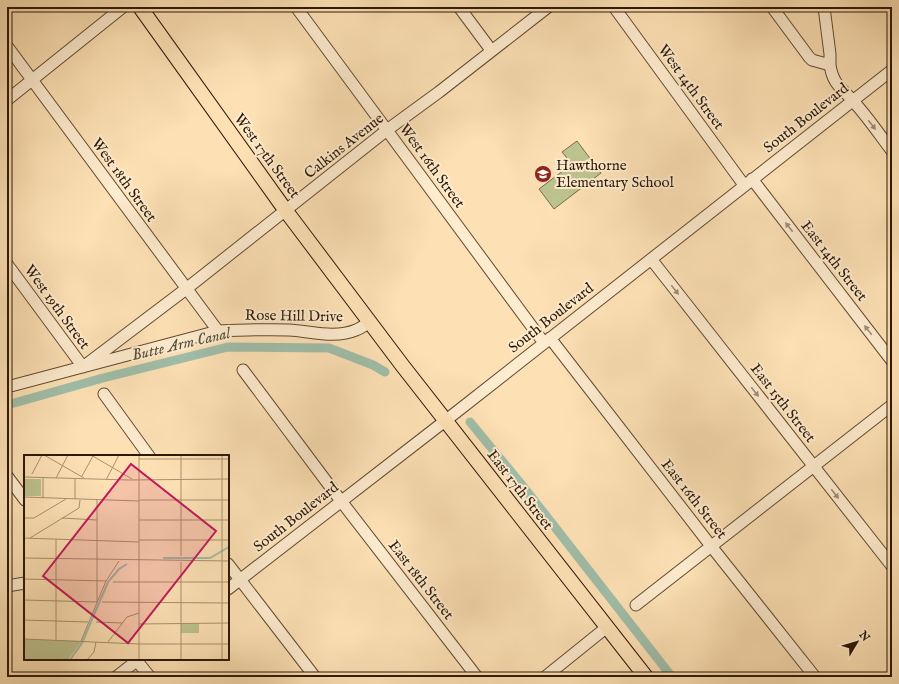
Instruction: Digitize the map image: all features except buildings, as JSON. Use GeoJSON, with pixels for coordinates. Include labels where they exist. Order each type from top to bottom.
{"type":"FeatureCollection","features":[{"type":"Feature","properties":{"kind":"main road","name":"West 17th Street"},"geometry":{"type":"LineString","coordinates":[[140,7],[286,211],[370,322]]}},
{"type":"Feature","properties":{"kind":"main road","name":"East 17th Street"},"geometry":{"type":"LineString","coordinates":[[370,322],[445,421],[646,677]]}},
{"type":"Feature","properties":{"kind":"street"},"geometry":{"type":"LineString","coordinates":[[7,100],[123,7]]}},
{"type":"Feature","properties":{"kind":"street","name":"West 16th Street"},"geometry":{"type":"LineString","coordinates":[[296,7],[387,130],[547,340]]}},
{"type":"Feature","properties":{"kind":"street"},"geometry":{"type":"LineString","coordinates":[[460,7],[491,50]]}},
{"type":"Feature","properties":{"kind":"street","name":"Calkins Avenue"},"geometry":{"type":"LineString","coordinates":[[83,367],[186,289],[387,130],[439,92],[548,7]]}},
{"type":"Feature","properties":{"kind":"street","name":"West 14th Street"},"geometry":{"type":"LineString","coordinates":[[614,7],[748,182]]}},
{"type":"Feature","properties":{"kind":"street"},"geometry":{"type":"LineString","coordinates":[[772,7],[812,60],[830,65]]}},
{"type":"Feature","properties":{"kind":"street"},"geometry":{"type":"LineString","coordinates":[[824,7],[831,73],[834,80],[841,90],[853,100],[892,151]]}},
{"type":"Feature","properties":{"kind":"street","name":"West 18th Street"},"geometry":{"type":"LineString","coordinates":[[7,46],[218,331]]}},
{"type":"Feature","properties":{"kind":"street","name":"South Boulevard"},"geometry":{"type":"LineString","coordinates":[[229,588],[445,421],[892,70]]}},
{"type":"Feature","properties":{"kind":"street","name":"East 14th Street"},"geometry":{"type":"LineString","coordinates":[[748,182],[892,361]]}},
{"type":"Feature","properties":{"kind":"street","name":"East 15th Street"},"geometry":{"type":"LineString","coordinates":[[651,259],[892,566]]}},
{"type":"Feature","properties":{"kind":"street","name":"West 19th Street"},"geometry":{"type":"LineString","coordinates":[[7,264],[83,367]]}},
{"type":"Feature","properties":{"kind":"street","name":"Rose Hill Drive"},"geometry":{"type":"LineString","coordinates":[[7,386],[218,331],[274,330],[334,334],[347,333],[356,330],[370,322]]}},
{"type":"Feature","properties":{"kind":"street","name":"East 16th Street"},"geometry":{"type":"LineString","coordinates":[[547,340],[815,677]]}},
{"type":"Feature","properties":{"kind":"street"},"geometry":{"type":"LineString","coordinates":[[243,370],[341,501]]}},
{"type":"Feature","properties":{"kind":"street"},"geometry":{"type":"LineString","coordinates":[[104,394],[148,455]]}},
{"type":"Feature","properties":{"kind":"street"},"geometry":{"type":"LineString","coordinates":[[636,605],[892,405]]}},
{"type":"Feature","properties":{"kind":"street"},"geometry":{"type":"LineString","coordinates":[[7,476],[24,499]]}},
{"type":"Feature","properties":{"kind":"street","name":"East 18th Street"},"geometry":{"type":"LineString","coordinates":[[341,501],[477,677]]}},
{"type":"Feature","properties":{"kind":"street"},"geometry":{"type":"LineString","coordinates":[[229,565],[315,677]]}},
{"type":"Feature","properties":{"kind":"street"},"geometry":{"type":"LineString","coordinates":[[7,586],[24,583]]}},
{"type":"Feature","properties":{"kind":"street"},"geometry":{"type":"LineString","coordinates":[[545,677],[607,627]]}},
{"type":"Feature","properties":{"kind":"street"},"geometry":{"type":"LineString","coordinates":[[116,677],[138,660],[150,677]]}},
{"type":"Feature","properties":{"kind":"green space"},"geometry":{"type":"Polygon","coordinates":[[[577,141],[601,173],[554,209],[539,189],[572,164],[562,152],[577,141]]]}},
{"type":"Feature","properties":{"kind":"waterway","name":"Butte Arm Canal"},"geometry":{"type":"LineString","coordinates":[[7,405],[103,378],[228,347],[329,348],[373,365],[385,372]]}},
{"type":"Feature","properties":{"kind":"waterway"},"geometry":{"type":"LineString","coordinates":[[470,422],[522,485],[672,677]]}},
{"type":"Feature","properties":{"kind":"place","name":"Hawthorne Elementary School"},"geometry":{"type":"Point","coordinates":[543,174]}}]}
